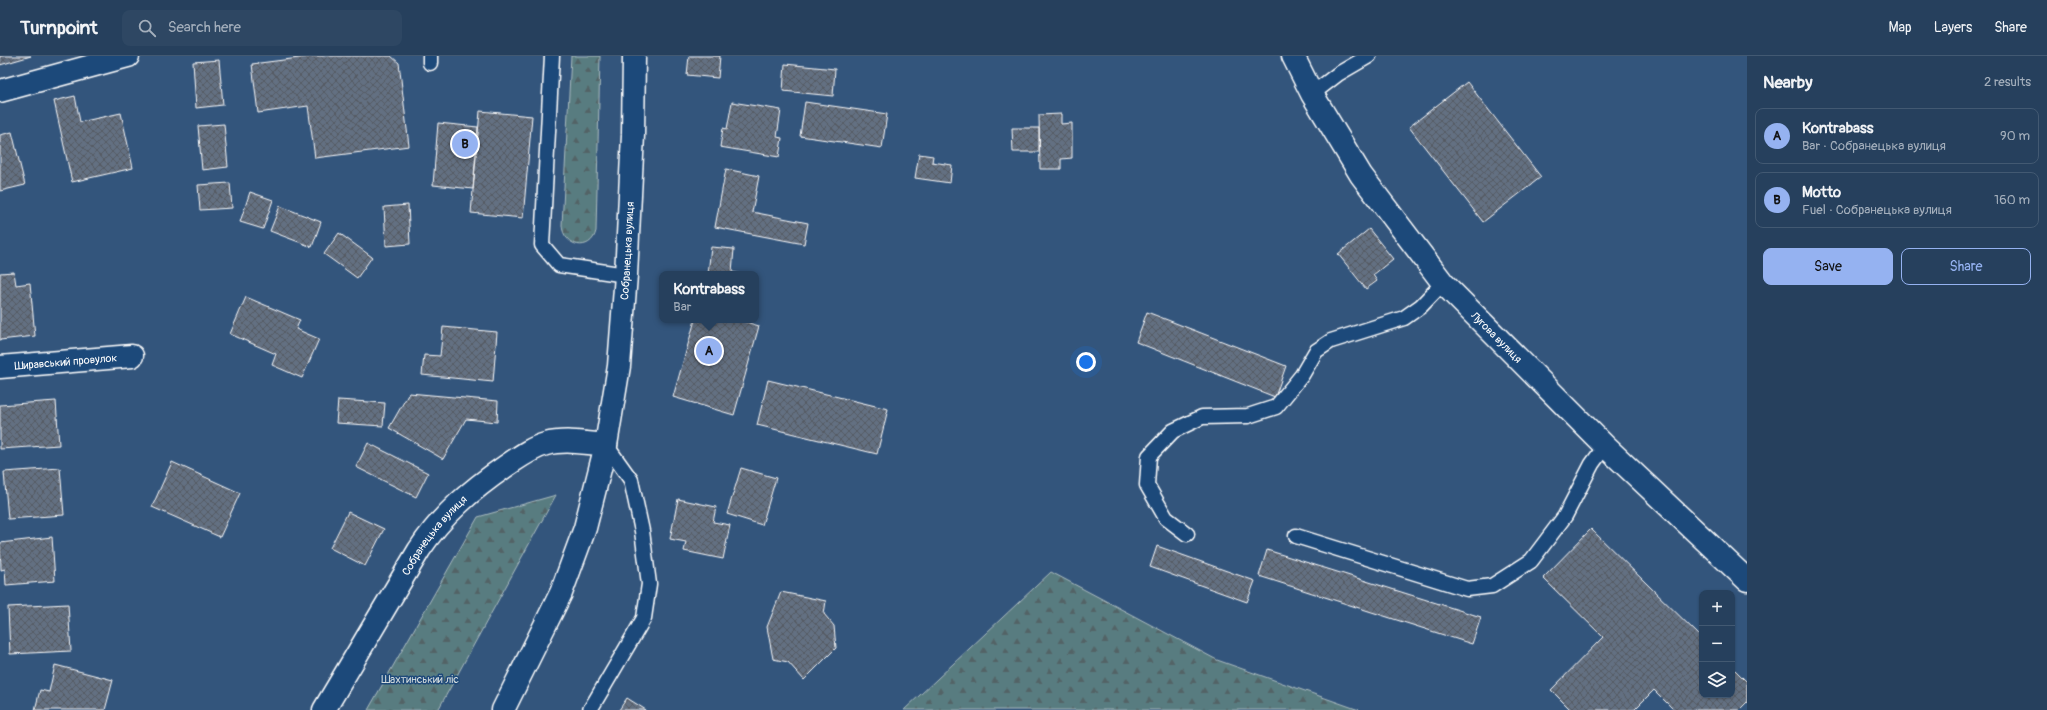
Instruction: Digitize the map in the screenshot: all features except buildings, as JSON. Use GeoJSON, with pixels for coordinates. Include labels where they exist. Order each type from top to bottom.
{"type":"FeatureCollection","features":[{"type":"Feature","properties":{"kind":"street"},"geometry":{"type":"LineString","coordinates":[[0,91],[128,56]]}},
{"type":"Feature","properties":{"kind":"street","name":"Собранецька вулиця"},"geometry":{"type":"LineString","coordinates":[[503,710],[561,592],[585,528],[606,445],[619,366],[626,275],[634,135],[634,56]]}},
{"type":"Feature","properties":{"kind":"street","name":"Лугова вулиця"},"geometry":{"type":"LineString","coordinates":[[1293,56],[1312,94],[1361,175],[1443,283],[1605,446],[1747,580]]}},
{"type":"Feature","properties":{"kind":"street","name":"Ширавський провулок"},"geometry":{"type":"LineString","coordinates":[[0,367],[132,356]]}},
{"type":"Feature","properties":{"kind":"street","name":"Собранецька вулиця"},"geometry":{"type":"LineString","coordinates":[[324,710],[433,529],[459,501],[486,479],[522,455],[546,444],[576,442],[606,445]]}},
{"type":"Feature","properties":{"kind":"lane"},"geometry":{"type":"LineString","coordinates":[[552,56],[542,245],[559,265],[626,275]]}},
{"type":"Feature","properties":{"kind":"lane"},"geometry":{"type":"LineString","coordinates":[[1312,94],[1338,74],[1369,56]]}},
{"type":"Feature","properties":{"kind":"lane"},"geometry":{"type":"LineString","coordinates":[[1187,534],[1166,518],[1147,485],[1149,456],[1173,430],[1202,417],[1248,416],[1276,406],[1302,375],[1316,351],[1331,341],[1404,318],[1421,306],[1443,283]]}},
{"type":"Feature","properties":{"kind":"lane"},"geometry":{"type":"LineString","coordinates":[[590,710],[644,618],[649,584],[642,531],[631,480],[606,445]]}},
{"type":"Feature","properties":{"kind":"lane"},"geometry":{"type":"LineString","coordinates":[[1296,536],[1467,589],[1492,586],[1526,565],[1535,556],[1564,516],[1592,464],[1605,446]]}},
{"type":"Feature","properties":{"kind":"green space"},"geometry":{"type":"Polygon","coordinates":[[[571,56],[600,56],[596,231],[593,238],[583,245],[572,242],[567,238],[562,225],[571,56]]]}},
{"type":"Feature","properties":{"kind":"green space","name":"Шахтинський ліс"},"geometry":{"type":"Polygon","coordinates":[[[556,495],[438,710],[368,710],[478,517],[556,495]]]}},
{"type":"Feature","properties":{"kind":"green space"},"geometry":{"type":"Polygon","coordinates":[[[1051,572],[1217,660],[1359,710],[904,710],[1051,572]]]}},
{"type":"Feature","properties":{"kind":"place","name":"Motto"},"geometry":{"type":"Point","coordinates":[465,144]}},
{"type":"Feature","properties":{"kind":"place","name":"Kontrabass"},"geometry":{"type":"Point","coordinates":[709,351]}}]}
